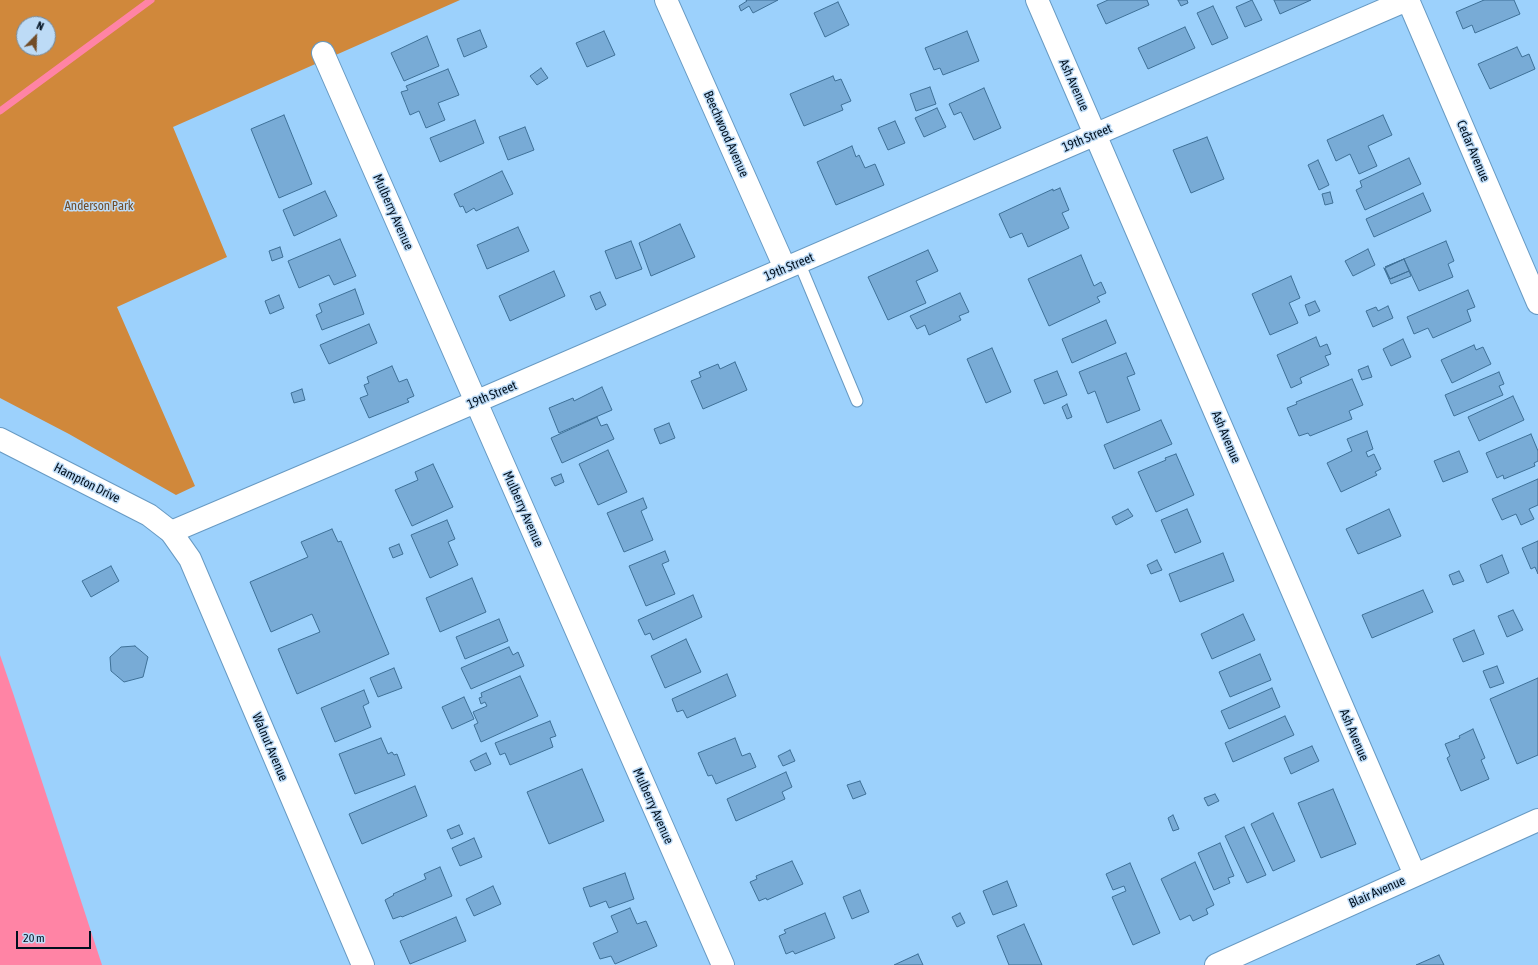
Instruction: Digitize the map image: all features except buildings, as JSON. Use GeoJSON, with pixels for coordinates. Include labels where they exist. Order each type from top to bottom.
{"type":"FeatureCollection","features":[{"type":"Feature","properties":{"kind":"street","name":"Beechwood Avenue"},"geometry":{"type":"LineString","coordinates":[[666,0],[792,265]]}},
{"type":"Feature","properties":{"kind":"street","name":"Ash Avenue"},"geometry":{"type":"LineString","coordinates":[[1036,0],[1415,875]]}},
{"type":"Feature","properties":{"kind":"street","name":"19th Street"},"geometry":{"type":"LineString","coordinates":[[171,532],[1408,0]]}},
{"type":"Feature","properties":{"kind":"street","name":"Cedar Avenue"},"geometry":{"type":"LineString","coordinates":[[1408,0],[1538,303]]}},
{"type":"Feature","properties":{"kind":"street","name":"Mulberry Avenue"},"geometry":{"type":"LineString","coordinates":[[323,53],[723,965]]}},
{"type":"Feature","properties":{"kind":"street","name":"Hampton Drive"},"geometry":{"type":"LineString","coordinates":[[0,439],[149,515],[171,532]]}},
{"type":"Feature","properties":{"kind":"street","name":"Walnut Avenue"},"geometry":{"type":"LineString","coordinates":[[171,532],[190,559],[363,965]]}},
{"type":"Feature","properties":{"kind":"street","name":"Blair Avenue"},"geometry":{"type":"LineString","coordinates":[[1216,965],[1538,820]]}},
{"type":"Feature","properties":{"kind":"lane","name":"Beechwood Avenue"},"geometry":{"type":"LineString","coordinates":[[792,265],[857,401]]}},
{"type":"Feature","properties":{"kind":"green space","name":"Anderson Park"},"geometry":{"type":"Polygon","coordinates":[[[0,0],[460,0],[173,127],[227,257],[117,307],[195,486],[176,495],[69,434],[0,398],[0,0]]]}},
{"type":"Feature","properties":{"kind":"shaded area"},"geometry":{"type":"Polygon","coordinates":[[[0,655],[14,696],[102,965],[0,965],[0,655]]]}},
{"type":"Feature","properties":{"kind":"waterway"},"geometry":{"type":"LineString","coordinates":[[0,111],[151,0]]}}]}
